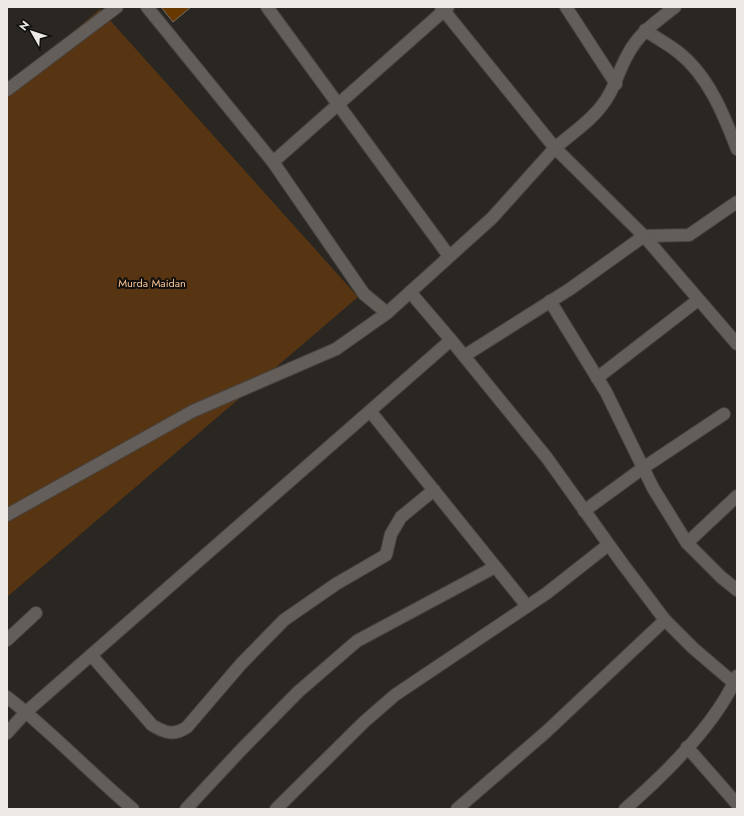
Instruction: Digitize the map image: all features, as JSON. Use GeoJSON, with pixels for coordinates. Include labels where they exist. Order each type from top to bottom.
{"type":"FeatureCollection","features":[{"type":"Feature","properties":{"kind":"street"},"geometry":{"type":"LineString","coordinates":[[7,90],[117,7]]}},
{"type":"Feature","properties":{"kind":"street"},"geometry":{"type":"LineString","coordinates":[[147,7],[273,162],[364,294],[387,313]]}},
{"type":"Feature","properties":{"kind":"street"},"geometry":{"type":"LineString","coordinates":[[267,7],[449,256]]}},
{"type":"Feature","properties":{"kind":"street"},"geometry":{"type":"LineString","coordinates":[[566,7],[616,84]]}},
{"type":"Feature","properties":{"kind":"street"},"geometry":{"type":"LineString","coordinates":[[7,515],[193,411],[336,349],[387,313],[492,218],[555,148],[603,105],[616,84],[627,56],[645,30],[675,7]]}},
{"type":"Feature","properties":{"kind":"street"},"geometry":{"type":"LineString","coordinates":[[273,162],[444,8],[555,148],[644,236],[737,344]]}},
{"type":"Feature","properties":{"kind":"street"},"geometry":{"type":"LineString","coordinates":[[645,30],[679,53],[695,70],[711,91],[737,149]]}},
{"type":"Feature","properties":{"kind":"street"},"geometry":{"type":"LineString","coordinates":[[464,356],[550,301],[644,236],[689,235],[737,202]]}},
{"type":"Feature","properties":{"kind":"street"},"geometry":{"type":"LineString","coordinates":[[410,292],[547,458],[608,545],[665,620],[693,648],[736,680],[713,718],[687,747],[625,809]]}},
{"type":"Feature","properties":{"kind":"street"},"geometry":{"type":"LineString","coordinates":[[597,378],[698,300]]}},
{"type":"Feature","properties":{"kind":"street"},"geometry":{"type":"LineString","coordinates":[[550,301],[606,392],[643,468],[687,544],[721,578],[737,590]]}},
{"type":"Feature","properties":{"kind":"street"},"geometry":{"type":"LineString","coordinates":[[7,733],[26,712],[451,340]]}},
{"type":"Feature","properties":{"kind":"street"},"geometry":{"type":"LineString","coordinates":[[370,411],[527,606]]}},
{"type":"Feature","properties":{"kind":"street"},"geometry":{"type":"LineString","coordinates":[[584,511],[643,468],[724,414]]}},
{"type":"Feature","properties":{"kind":"street"},"geometry":{"type":"LineString","coordinates":[[91,655],[152,725],[172,734],[180,732],[187,727],[241,664],[284,620],[336,584],[386,555],[391,534],[402,517],[434,490]]}},
{"type":"Feature","properties":{"kind":"street"},"geometry":{"type":"LineString","coordinates":[[687,544],[737,496]]}},
{"type":"Feature","properties":{"kind":"street"},"geometry":{"type":"LineString","coordinates":[[276,809],[307,781],[364,722],[395,695],[547,593],[608,545]]}},
{"type":"Feature","properties":{"kind":"street"},"geometry":{"type":"LineString","coordinates":[[186,809],[298,692],[357,641],[495,567]]}},
{"type":"Feature","properties":{"kind":"street"},"geometry":{"type":"LineString","coordinates":[[7,640],[36,613]]}},
{"type":"Feature","properties":{"kind":"street"},"geometry":{"type":"LineString","coordinates":[[456,809],[546,732],[665,620]]}},
{"type":"Feature","properties":{"kind":"street"},"geometry":{"type":"LineString","coordinates":[[7,697],[26,712],[77,760],[133,809]]}},
{"type":"Feature","properties":{"kind":"street"},"geometry":{"type":"LineString","coordinates":[[687,747],[737,804]]}},
{"type":"Feature","properties":{"kind":"green space","name":"Murda Maidan"},"geometry":{"type":"Polygon","coordinates":[[[100,9],[358,297],[7,597],[7,88],[100,9]]]}},
{"type":"Feature","properties":{"kind":"building"},"geometry":{"type":"Polygon","coordinates":[[[161,7],[191,7],[173,22],[161,7]]]}}]}
